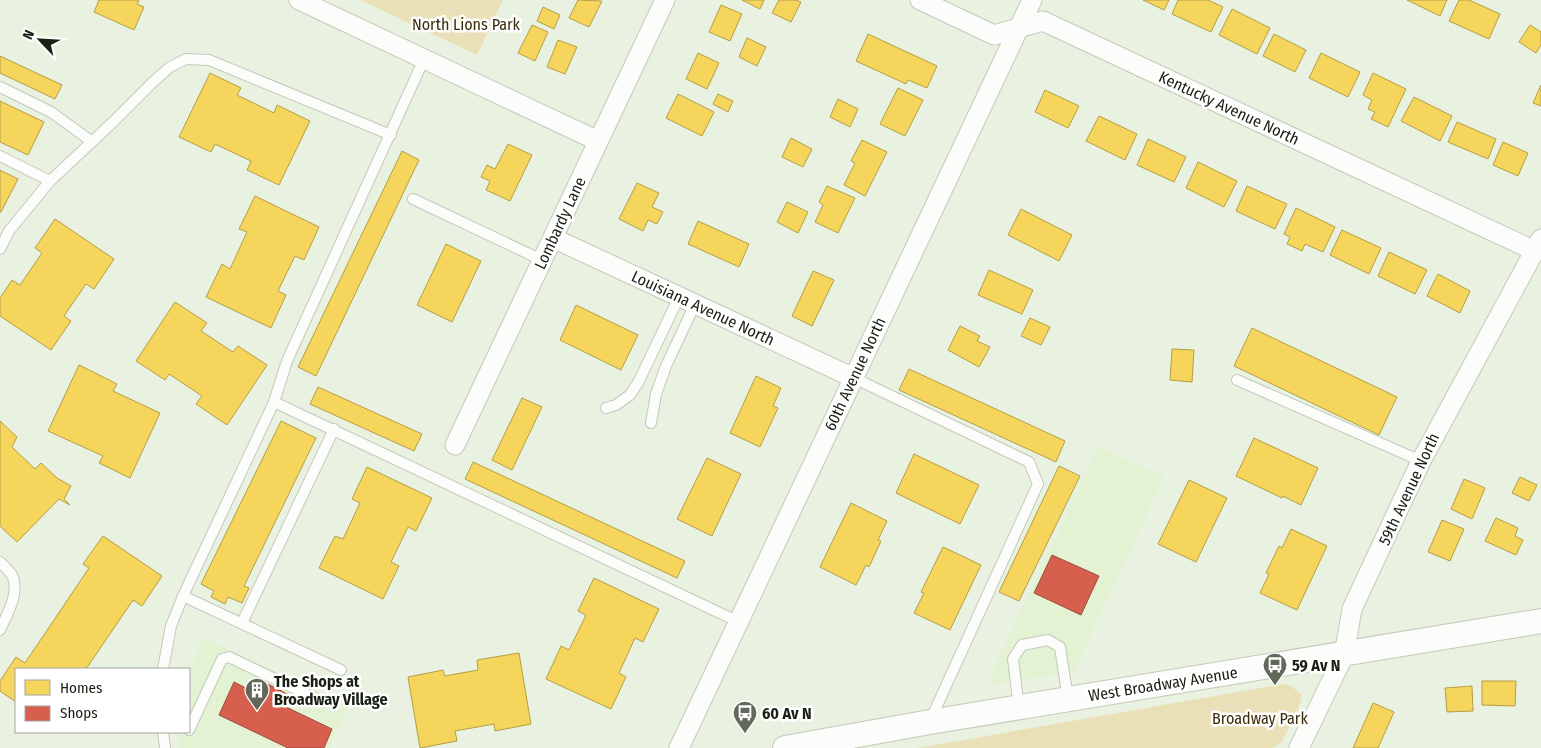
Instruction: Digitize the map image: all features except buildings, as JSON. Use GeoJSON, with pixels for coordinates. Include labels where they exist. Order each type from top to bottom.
{"type":"FeatureCollection","features":[{"type":"Feature","properties":{"kind":"street"},"geometry":{"type":"LineString","coordinates":[[299,0],[598,141]]}},
{"type":"Feature","properties":{"kind":"street","name":"Lombardy Lane"},"geometry":{"type":"LineString","coordinates":[[455,446],[665,0]]}},
{"type":"Feature","properties":{"kind":"street","name":"Kentucky Avenue North"},"geometry":{"type":"LineString","coordinates":[[920,0],[994,35],[1043,21],[1538,245]]}},
{"type":"Feature","properties":{"kind":"street","name":"60th Avenue North"},"geometry":{"type":"LineString","coordinates":[[679,748],[1032,0]]}},
{"type":"Feature","properties":{"kind":"street","name":"Louisiana Avenue North"},"geometry":{"type":"LineString","coordinates":[[553,238],[854,378]]}},
{"type":"Feature","properties":{"kind":"street","name":"59th Avenue North"},"geometry":{"type":"LineString","coordinates":[[1298,748],[1344,655],[1352,609],[1421,460],[1448,407],[1538,245]]}},
{"type":"Feature","properties":{"kind":"street","name":"West Broadway Avenue"},"geometry":{"type":"LineString","coordinates":[[785,748],[930,722],[1541,622]]}},
{"type":"Feature","properties":{"kind":"lane"},"geometry":{"type":"LineString","coordinates":[[0,249],[4,229],[50,180],[170,67],[186,59],[209,60],[391,134]]}},
{"type":"Feature","properties":{"kind":"lane"},"geometry":{"type":"LineString","coordinates":[[163,668],[172,626],[182,596],[274,402],[287,362],[424,59]]}},
{"type":"Feature","properties":{"kind":"lane"},"geometry":{"type":"LineString","coordinates":[[0,87],[51,112],[91,142]]}},
{"type":"Feature","properties":{"kind":"lane"},"geometry":{"type":"LineString","coordinates":[[0,156],[50,180]]}},
{"type":"Feature","properties":{"kind":"lane"},"geometry":{"type":"LineString","coordinates":[[413,199],[542,260]]}},
{"type":"Feature","properties":{"kind":"lane"},"geometry":{"type":"LineString","coordinates":[[606,408],[616,405],[630,394],[687,300]]}},
{"type":"Feature","properties":{"kind":"lane"},"geometry":{"type":"LineString","coordinates":[[651,423],[656,394],[687,300]]}},
{"type":"Feature","properties":{"kind":"lane"},"geometry":{"type":"LineString","coordinates":[[854,378],[1030,462],[1038,484],[930,722]]}},
{"type":"Feature","properties":{"kind":"lane"},"geometry":{"type":"LineString","coordinates":[[1237,380],[1421,460]]}},
{"type":"Feature","properties":{"kind":"lane"},"geometry":{"type":"LineString","coordinates":[[274,402],[739,622]]}},
{"type":"Feature","properties":{"kind":"lane"},"geometry":{"type":"LineString","coordinates":[[242,623],[334,429]]}},
{"type":"Feature","properties":{"kind":"lane"},"geometry":{"type":"LineString","coordinates":[[0,562],[13,576],[15,589],[13,602],[0,629]]}},
{"type":"Feature","properties":{"kind":"lane"},"geometry":{"type":"LineString","coordinates":[[182,596],[341,670]]}},
{"type":"Feature","properties":{"kind":"lane"},"geometry":{"type":"LineString","coordinates":[[1019,708],[1013,659],[1022,645],[1048,640],[1060,647],[1068,700]]}},
{"type":"Feature","properties":{"kind":"lane"},"geometry":{"type":"LineString","coordinates":[[190,727],[222,659],[229,658],[323,702]]}},
{"type":"Feature","properties":{"kind":"lane"},"geometry":{"type":"LineString","coordinates":[[163,733],[165,748]]}},
{"type":"Feature","properties":{"kind":"shaded area"},"geometry":{"type":"Polygon","coordinates":[[[1098,448],[1165,476],[1074,671],[986,685],[1098,448]]]}},
{"type":"Feature","properties":{"kind":"shaded area"},"geometry":{"type":"Polygon","coordinates":[[[204,638],[349,706],[329,748],[180,748],[178,733],[190,733],[190,669],[204,638]]]}},
{"type":"Feature","properties":{"kind":"green space","name":"North Lions Park"},"geometry":{"type":"Polygon","coordinates":[[[360,0],[503,0],[477,55],[360,0]]]}},
{"type":"Feature","properties":{"kind":"green space","name":"Broadway Park"},"geometry":{"type":"Polygon","coordinates":[[[1284,684],[1291,686],[1301,694],[1301,702],[1282,742],[1272,748],[917,748],[1284,684]]]}},
{"type":"Feature","properties":{"kind":"place","name":"59 Av N"},"geometry":{"type":"Point","coordinates":[1275,686]}},
{"type":"Feature","properties":{"kind":"place","name":"The Shops at Broadway Village"},"geometry":{"type":"Point","coordinates":[257,711]}},
{"type":"Feature","properties":{"kind":"place","name":"60 Av N"},"geometry":{"type":"Point","coordinates":[745,734]}}]}
